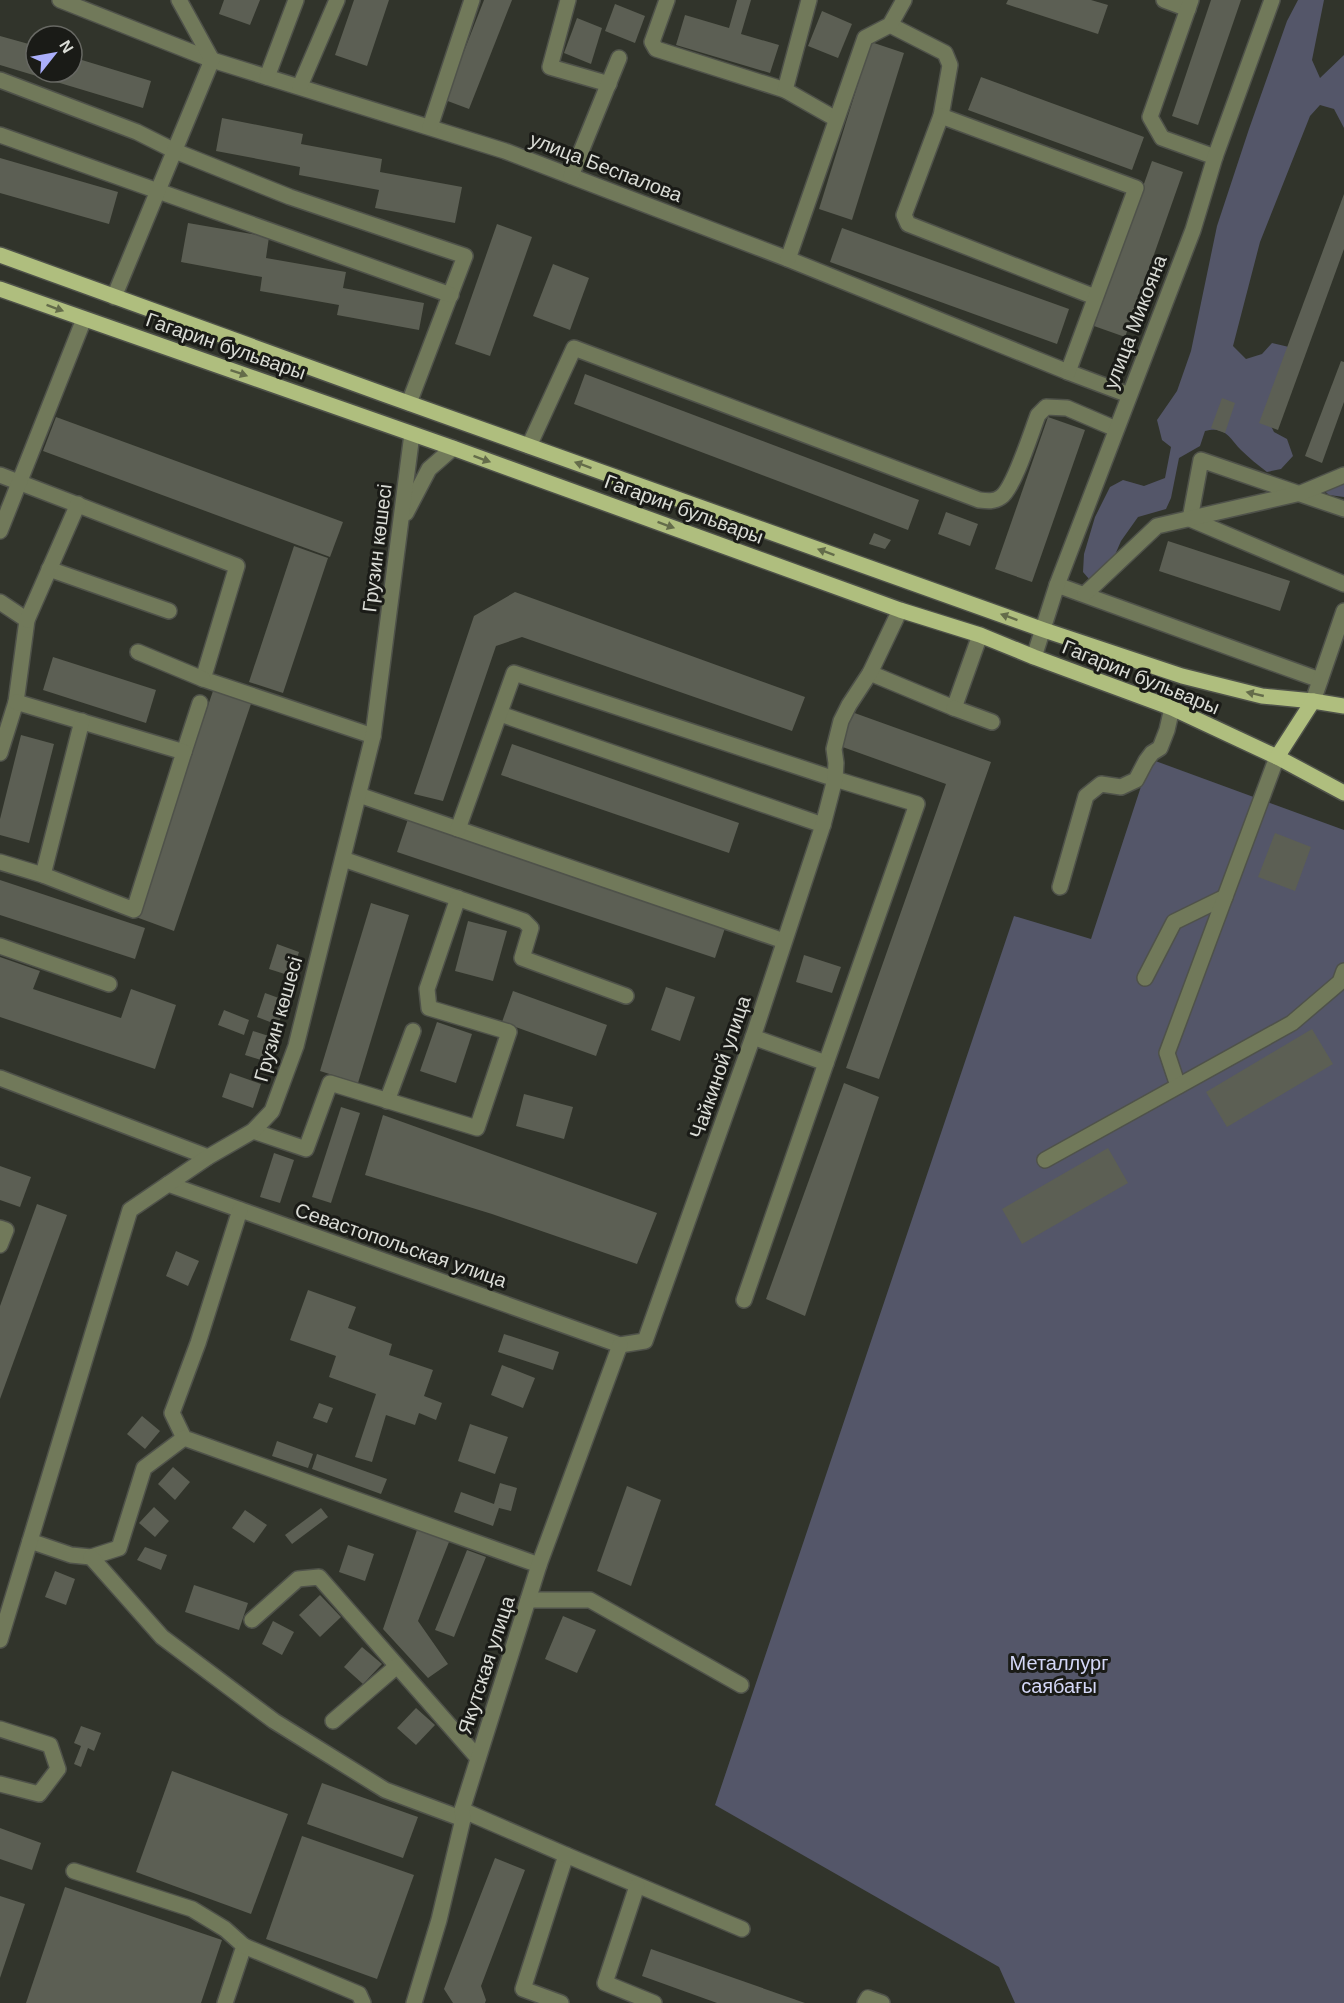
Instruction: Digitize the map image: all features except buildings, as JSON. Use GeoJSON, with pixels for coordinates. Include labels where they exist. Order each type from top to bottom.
{"type":"FeatureCollection","features":[{"type":"Feature","properties":{"kind":"main road","name":"Гагарин бульвары"},"geometry":{"type":"LineString","coordinates":[[0,255],[1044,630],[1182,676],[1262,696],[1313,700],[1344,706]]}},
{"type":"Feature","properties":{"kind":"main road","name":"Гагарин бульвары"},"geometry":{"type":"LineString","coordinates":[[0,289],[453,448],[900,610],[980,635],[1172,708],[1277,757],[1344,793]]}},
{"type":"Feature","properties":{"kind":"main road"},"geometry":{"type":"LineString","coordinates":[[412,434],[413,405]]}},
{"type":"Feature","properties":{"kind":"main road"},"geometry":{"type":"LineString","coordinates":[[1277,757],[1313,700]]}},
{"type":"Feature","properties":{"kind":"street","name":"улица Беспалова"},"geometry":{"type":"LineString","coordinates":[[60,0],[212,60],[505,151],[788,259],[1068,372],[1129,394]]}},
{"type":"Feature","properties":{"kind":"street"},"geometry":{"type":"LineString","coordinates":[[114,297],[212,60],[179,0]]}},
{"type":"Feature","properties":{"kind":"street"},"geometry":{"type":"LineString","coordinates":[[267,77],[296,0]]}},
{"type":"Feature","properties":{"kind":"street"},"geometry":{"type":"LineString","coordinates":[[300,86],[337,0]]}},
{"type":"Feature","properties":{"kind":"street"},"geometry":{"type":"LineString","coordinates":[[430,127],[472,0]]}},
{"type":"Feature","properties":{"kind":"street"},"geometry":{"type":"LineString","coordinates":[[568,0],[550,67],[609,84]]}},
{"type":"Feature","properties":{"kind":"street"},"geometry":{"type":"LineString","coordinates":[[667,0],[652,42],[656,49],[785,90],[836,119]]}},
{"type":"Feature","properties":{"kind":"street"},"geometry":{"type":"LineString","coordinates":[[785,90],[809,0]]}},
{"type":"Feature","properties":{"kind":"street"},"geometry":{"type":"LineString","coordinates":[[788,259],[865,38],[890,25],[904,0]]}},
{"type":"Feature","properties":{"kind":"street"},"geometry":{"type":"LineString","coordinates":[[1164,0],[1189,4],[1150,117],[1162,138],[1215,157]]}},
{"type":"Feature","properties":{"kind":"street","name":"улица Микояна"},"geometry":{"type":"LineString","coordinates":[[1035,657],[1057,585],[1193,230],[1215,157],[1272,0]]}},
{"type":"Feature","properties":{"kind":"street"},"geometry":{"type":"LineString","coordinates":[[890,25],[945,53],[950,65],[941,116],[904,216],[908,224],[1095,297]]}},
{"type":"Feature","properties":{"kind":"street"},"geometry":{"type":"LineString","coordinates":[[572,176],[619,58]]}},
{"type":"Feature","properties":{"kind":"street"},"geometry":{"type":"LineString","coordinates":[[0,80],[137,132],[175,151],[290,198],[465,256],[413,405]]}},
{"type":"Feature","properties":{"kind":"street"},"geometry":{"type":"LineString","coordinates":[[941,116],[1136,188],[1068,372]]}},
{"type":"Feature","properties":{"kind":"street"},"geometry":{"type":"LineString","coordinates":[[0,135],[451,295]]}},
{"type":"Feature","properties":{"kind":"street"},"geometry":{"type":"LineString","coordinates":[[0,531],[84,319]]}},
{"type":"Feature","properties":{"kind":"street"},"geometry":{"type":"LineString","coordinates":[[529,446],[574,348],[979,500],[994,501],[1004,496],[1011,485],[1038,416],[1046,407],[1067,408],[1116,429]]}},
{"type":"Feature","properties":{"kind":"street","name":"Грузин көшесі"},"geometry":{"type":"LineString","coordinates":[[0,1640],[130,1210],[208,1157],[254,1131],[272,1111],[296,1046],[373,736],[412,434]]}},
{"type":"Feature","properties":{"kind":"street"},"geometry":{"type":"LineString","coordinates":[[401,524],[429,469],[453,448]]}},
{"type":"Feature","properties":{"kind":"street"},"geometry":{"type":"LineString","coordinates":[[1190,519],[1201,460],[1344,509]]}},
{"type":"Feature","properties":{"kind":"street"},"geometry":{"type":"LineString","coordinates":[[0,475],[237,566],[203,679]]}},
{"type":"Feature","properties":{"kind":"street"},"geometry":{"type":"LineString","coordinates":[[1085,594],[1157,526],[1301,493],[1344,475]]}},
{"type":"Feature","properties":{"kind":"street"},"geometry":{"type":"LineString","coordinates":[[0,753],[16,702],[27,620],[78,504]]}},
{"type":"Feature","properties":{"kind":"street"},"geometry":{"type":"LineString","coordinates":[[1190,519],[1344,584]]}},
{"type":"Feature","properties":{"kind":"street"},"geometry":{"type":"LineString","coordinates":[[49,569],[169,611]]}},
{"type":"Feature","properties":{"kind":"street"},"geometry":{"type":"LineString","coordinates":[[1057,585],[1320,680]]}},
{"type":"Feature","properties":{"kind":"street"},"geometry":{"type":"LineString","coordinates":[[0,602],[27,620]]}},
{"type":"Feature","properties":{"kind":"street","name":"Чайкиной улица"},"geometry":{"type":"LineString","coordinates":[[620,1345],[645,1341],[753,1037],[823,825],[836,779],[834,750],[841,721],[870,673],[900,610]]}},
{"type":"Feature","properties":{"kind":"street"},"geometry":{"type":"LineString","coordinates":[[1313,700],[1320,680],[1338,647],[1344,610]]}},
{"type":"Feature","properties":{"kind":"street"},"geometry":{"type":"LineString","coordinates":[[954,708],[980,635]]}},
{"type":"Feature","properties":{"kind":"street"},"geometry":{"type":"LineString","coordinates":[[138,652],[203,679],[373,736]]}},
{"type":"Feature","properties":{"kind":"street"},"geometry":{"type":"LineString","coordinates":[[458,829],[514,673],[917,804],[744,1300]]}},
{"type":"Feature","properties":{"kind":"street"},"geometry":{"type":"LineString","coordinates":[[870,673],[992,722]]}},
{"type":"Feature","properties":{"kind":"street"},"geometry":{"type":"LineString","coordinates":[[16,702],[184,752]]}},
{"type":"Feature","properties":{"kind":"street"},"geometry":{"type":"LineString","coordinates":[[0,862],[43,875],[134,910],[200,703]]}},
{"type":"Feature","properties":{"kind":"street"},"geometry":{"type":"LineString","coordinates":[[1060,887],[1086,796],[1101,784],[1121,787],[1136,780],[1152,753],[1160,748],[1172,708]]}},
{"type":"Feature","properties":{"kind":"street"},"geometry":{"type":"LineString","coordinates":[[500,714],[823,825]]}},
{"type":"Feature","properties":{"kind":"street"},"geometry":{"type":"LineString","coordinates":[[43,875],[82,721]]}},
{"type":"Feature","properties":{"kind":"street"},"geometry":{"type":"LineString","coordinates":[[1178,1086],[1167,1053],[1277,757]]}},
{"type":"Feature","properties":{"kind":"street"},"geometry":{"type":"LineString","coordinates":[[359,795],[784,941]]}},
{"type":"Feature","properties":{"kind":"street"},"geometry":{"type":"LineString","coordinates":[[343,859],[524,921],[531,928],[522,958],[626,996]]}},
{"type":"Feature","properties":{"kind":"street"},"geometry":{"type":"LineString","coordinates":[[1145,978],[1174,922],[1225,897]]}},
{"type":"Feature","properties":{"kind":"street"},"geometry":{"type":"LineString","coordinates":[[254,1131],[306,1149],[330,1083],[477,1128],[509,1032],[429,1008],[427,989],[458,898]]}},
{"type":"Feature","properties":{"kind":"street"},"geometry":{"type":"LineString","coordinates":[[0,946],[109,984]]}},
{"type":"Feature","properties":{"kind":"street"},"geometry":{"type":"LineString","coordinates":[[1045,1160],[1292,1023],[1340,982],[1344,971]]}},
{"type":"Feature","properties":{"kind":"street"},"geometry":{"type":"LineString","coordinates":[[387,1101],[413,1031]]}},
{"type":"Feature","properties":{"kind":"street"},"geometry":{"type":"LineString","coordinates":[[753,1037],[826,1063]]}},
{"type":"Feature","properties":{"kind":"street"},"geometry":{"type":"LineString","coordinates":[[0,1078],[208,1157]]}},
{"type":"Feature","properties":{"kind":"street","name":"Севастопольская улица"},"geometry":{"type":"LineString","coordinates":[[168,1184],[620,1345]]}},
{"type":"Feature","properties":{"kind":"street"},"geometry":{"type":"LineString","coordinates":[[240,1210],[198,1343],[172,1413],[184,1438],[539,1565]]}},
{"type":"Feature","properties":{"kind":"street"},"geometry":{"type":"LineString","coordinates":[[0,1228],[6,1230],[0,1245]]}},
{"type":"Feature","properties":{"kind":"street","name":"Якутская улица"},"geometry":{"type":"LineString","coordinates":[[414,2003],[439,1920],[478,1758],[539,1565],[620,1345]]}},
{"type":"Feature","properties":{"kind":"street"},"geometry":{"type":"LineString","coordinates":[[30,1541],[70,1555],[92,1557],[119,1548],[144,1468],[184,1438]]}},
{"type":"Feature","properties":{"kind":"street"},"geometry":{"type":"LineString","coordinates":[[92,1557],[162,1637],[274,1721],[385,1790],[463,1814],[742,1929]]}},
{"type":"Feature","properties":{"kind":"street"},"geometry":{"type":"LineString","coordinates":[[252,1620],[298,1580],[319,1577],[478,1758]]}},
{"type":"Feature","properties":{"kind":"street"},"geometry":{"type":"LineString","coordinates":[[528,1600],[590,1600],[741,1685]]}},
{"type":"Feature","properties":{"kind":"street"},"geometry":{"type":"LineString","coordinates":[[333,1721],[398,1666]]}},
{"type":"Feature","properties":{"kind":"street"},"geometry":{"type":"LineString","coordinates":[[0,1729],[50,1745],[58,1769],[39,1794],[0,1784]]}},
{"type":"Feature","properties":{"kind":"street"},"geometry":{"type":"LineString","coordinates":[[561,2003],[523,1989],[566,1855]]}},
{"type":"Feature","properties":{"kind":"street"},"geometry":{"type":"LineString","coordinates":[[74,1871],[192,1909],[225,1929],[244,1946],[359,1994],[363,2003]]}},
{"type":"Feature","properties":{"kind":"street"},"geometry":{"type":"LineString","coordinates":[[638,1886],[605,1983],[654,2003]]}},
{"type":"Feature","properties":{"kind":"street"},"geometry":{"type":"LineString","coordinates":[[225,2003],[244,1946]]}},
{"type":"Feature","properties":{"kind":"street"},"geometry":{"type":"LineString","coordinates":[[865,2003],[868,1998],[882,2003]]}},
{"type":"Feature","properties":{"kind":"green space"},"geometry":{"type":"Polygon","coordinates":[[[1298,0],[1324,0],[1312,60],[1320,78],[1344,55],[1344,128],[1334,109],[1320,105],[1310,116],[1260,242],[1233,346],[1246,359],[1262,354],[1272,343],[1289,347],[1266,416],[1274,432],[1287,439],[1293,456],[1281,469],[1267,472],[1226,434],[1218,430],[1205,431],[1200,446],[1179,458],[1171,498],[1166,509],[1138,517],[1121,541],[1108,571],[1095,586],[1083,572],[1084,554],[1095,517],[1110,487],[1123,480],[1144,486],[1165,478],[1171,447],[1162,440],[1157,420],[1177,391],[1191,351],[1217,226],[1287,21],[1298,0]]]}},
{"type":"Feature","properties":{"kind":"green space"},"geometry":{"type":"Polygon","coordinates":[[[1344,476],[1344,497],[1329,495],[1321,488],[1344,476]]]}},
{"type":"Feature","properties":{"kind":"green space","name":"Металлург саябағы"},"geometry":{"type":"Polygon","coordinates":[[[1150,759],[1344,830],[1344,2003],[1015,2003],[999,1967],[715,1805],[1014,916],[1091,939],[1150,759]]]}}]}
